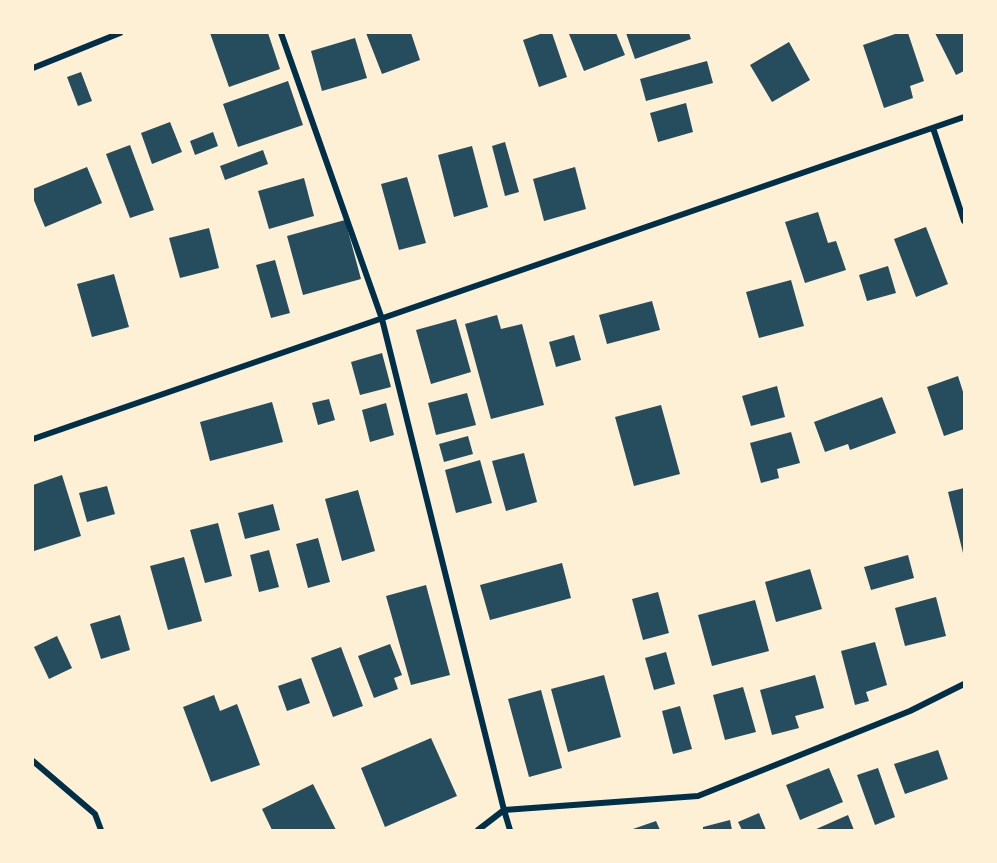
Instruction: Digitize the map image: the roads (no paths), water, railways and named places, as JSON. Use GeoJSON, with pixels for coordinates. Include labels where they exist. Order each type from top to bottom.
{"type":"FeatureCollection","features":[{"type":"Feature","properties":{"kind":"street"},"geometry":{"type":"LineString","coordinates":[[33,68],[120,33]]}},
{"type":"Feature","properties":{"kind":"street"},"geometry":{"type":"LineString","coordinates":[[281,33],[382,318],[510,830]]}},
{"type":"Feature","properties":{"kind":"street"},"geometry":{"type":"LineString","coordinates":[[33,439],[964,117]]}},
{"type":"Feature","properties":{"kind":"street"},"geometry":{"type":"LineString","coordinates":[[933,128],[964,221]]}},
{"type":"Feature","properties":{"kind":"street"},"geometry":{"type":"LineString","coordinates":[[478,830],[504,810],[698,796],[910,711],[964,684]]}},
{"type":"Feature","properties":{"kind":"street"},"geometry":{"type":"LineString","coordinates":[[33,761],[96,814],[101,830]]}}]}
